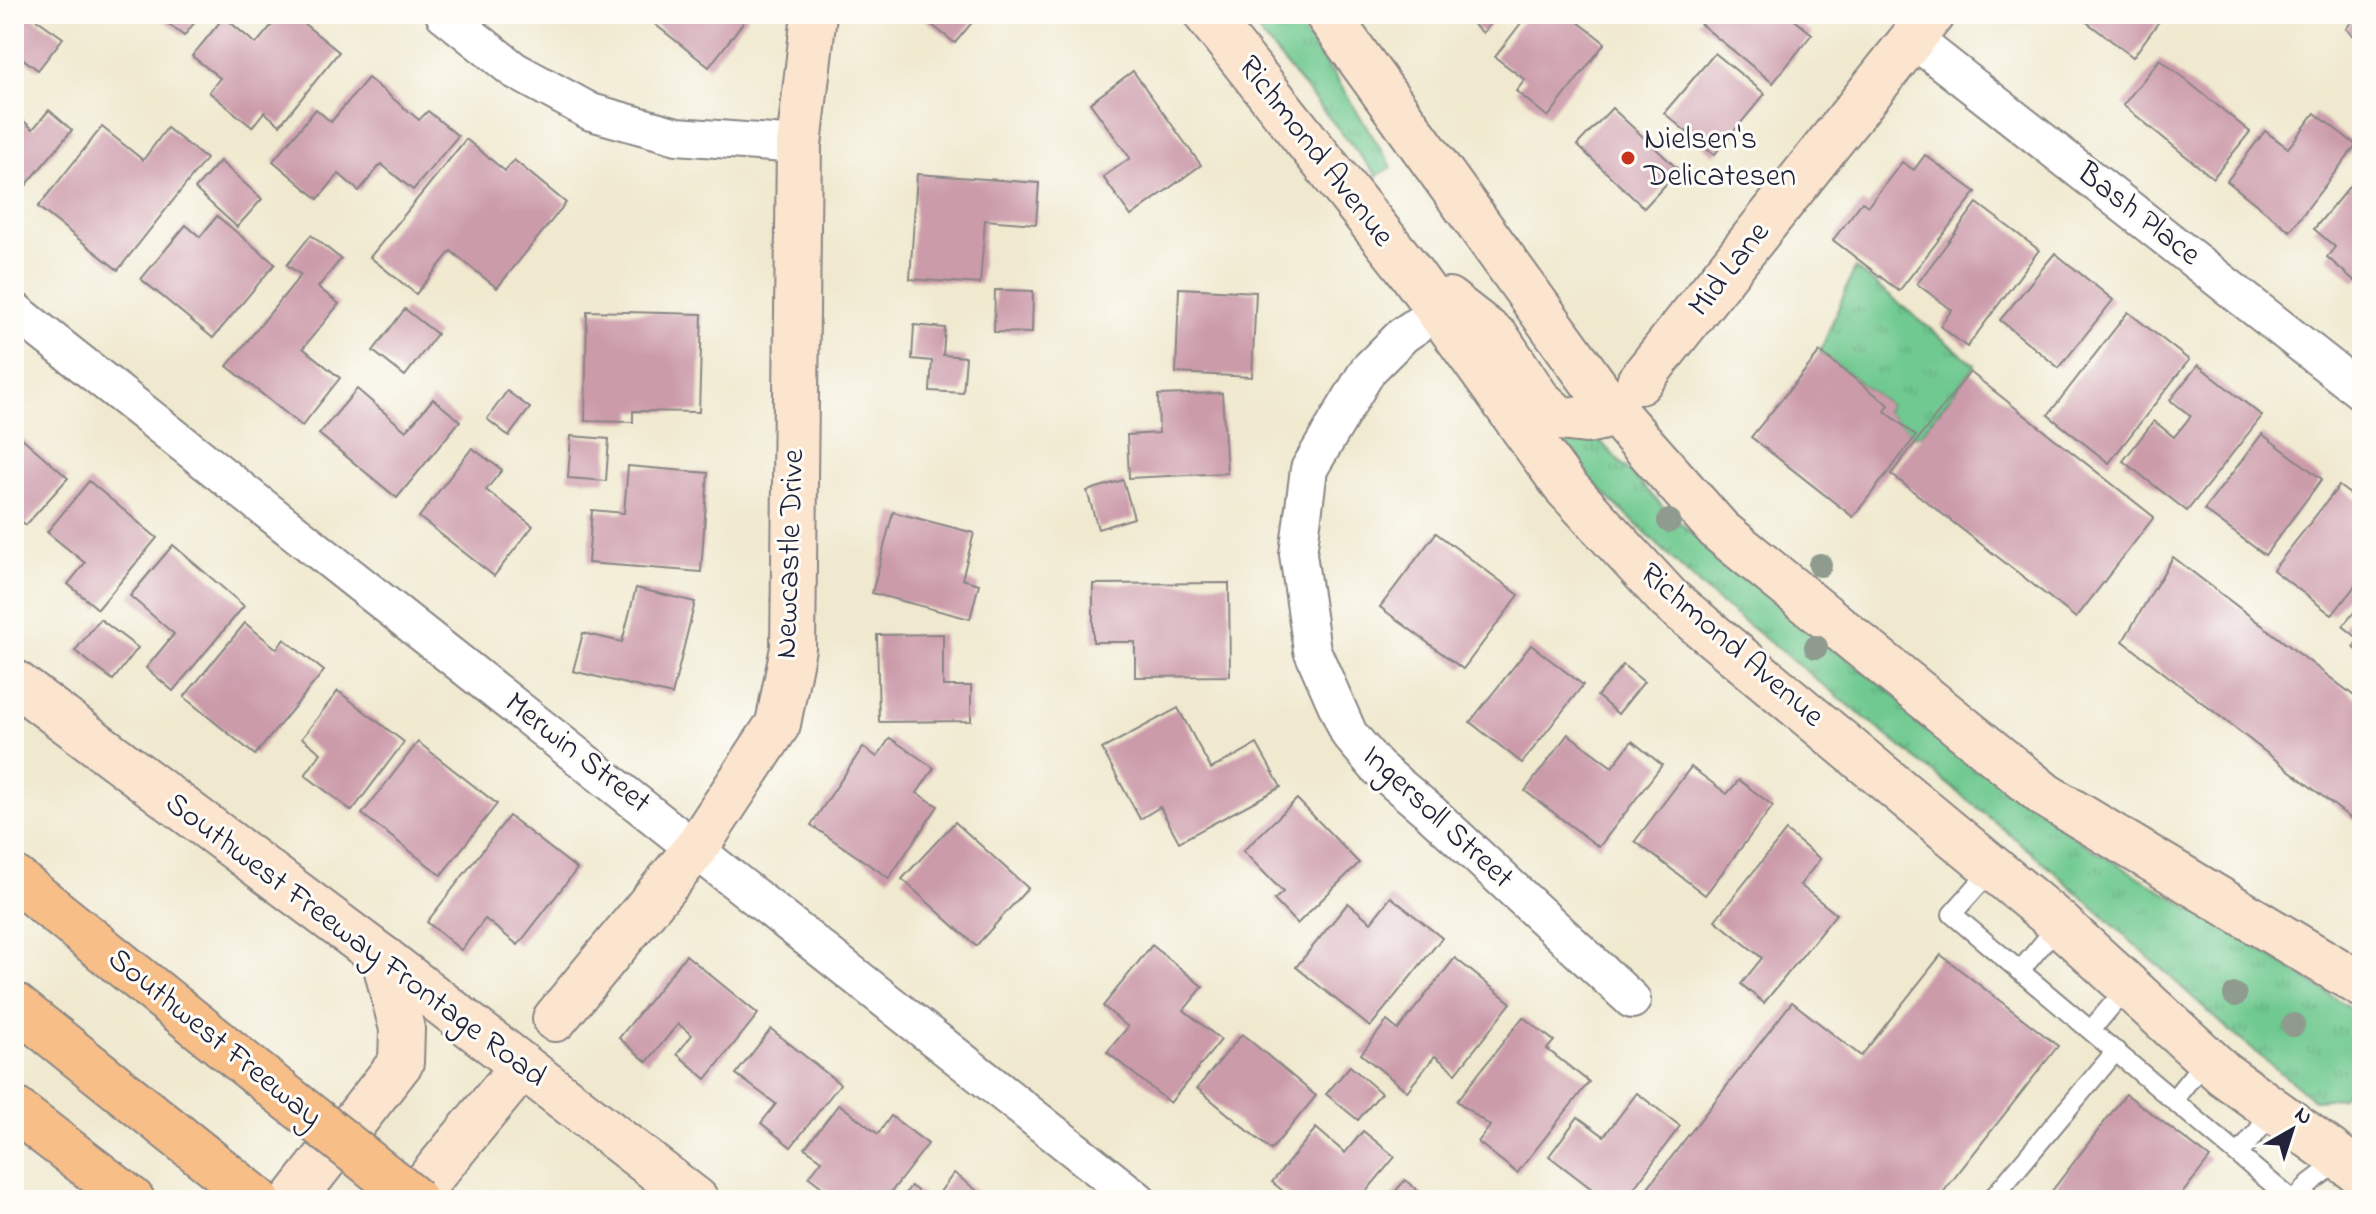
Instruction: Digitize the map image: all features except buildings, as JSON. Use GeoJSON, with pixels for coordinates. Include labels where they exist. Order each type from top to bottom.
{"type":"FeatureCollection","features":[{"type":"Feature","properties":{"kind":"highway","name":"Southwest Freeway"},"geometry":{"type":"LineString","coordinates":[[14,878],[413,1200]]}},
{"type":"Feature","properties":{"kind":"highway"},"geometry":{"type":"LineString","coordinates":[[14,1005],[258,1200]]}},
{"type":"Feature","properties":{"kind":"highway"},"geometry":{"type":"LineString","coordinates":[[14,1109],[132,1200]]}},
{"type":"Feature","properties":{"kind":"main road","name":"Newcastle Drive"},"geometry":{"type":"LineString","coordinates":[[555,1019],[696,848],[778,724],[793,648],[799,145],[814,14]]}},
{"type":"Feature","properties":{"kind":"main road","name":"Richmond Avenue"},"geometry":{"type":"LineString","coordinates":[[1206,14],[1406,266],[1564,485],[1669,599],[2060,924],[2225,1075],[2275,1110],[2355,1156]]}},
{"type":"Feature","properties":{"kind":"main road"},"geometry":{"type":"LineString","coordinates":[[1327,14],[1625,395],[1720,531],[2045,795],[2362,985]]}},
{"type":"Feature","properties":{"kind":"main road","name":"Mid Lane"},"geometry":{"type":"LineString","coordinates":[[1625,395],[1923,26]]}},
{"type":"Feature","properties":{"kind":"main road"},"geometry":{"type":"LineString","coordinates":[[1406,266],[1498,339],[1538,399],[1559,418],[1586,421],[1600,418],[1625,395]]}},
{"type":"Feature","properties":{"kind":"main road","name":"Southwest Freeway Frontage Road"},"geometry":{"type":"LineString","coordinates":[[14,682],[384,959],[521,1068],[696,1200]]}},
{"type":"Feature","properties":{"kind":"main road"},"geometry":{"type":"LineString","coordinates":[[293,1200],[401,1062],[402,1029],[384,959]]}},
{"type":"Feature","properties":{"kind":"main road"},"geometry":{"type":"LineString","coordinates":[[413,1200],[521,1068]]}},
{"type":"Feature","properties":{"kind":"street"},"geometry":{"type":"LineString","coordinates":[[444,14],[514,70],[591,112],[677,136],[799,145]]}},
{"type":"Feature","properties":{"kind":"street","name":"Bash Place"},"geometry":{"type":"LineString","coordinates":[[1923,26],[2362,392]]}},
{"type":"Feature","properties":{"kind":"street","name":"Merwin Street"},"geometry":{"type":"LineString","coordinates":[[14,310],[1138,1200]]}},
{"type":"Feature","properties":{"kind":"street","name":"Ingersoll Street"},"geometry":{"type":"LineString","coordinates":[[1438,311],[1403,335],[1368,370],[1309,469],[1298,554],[1312,650],[1349,734],[1377,767],[1431,813],[1632,1000]]}},
{"type":"Feature","properties":{"kind":"lane"},"geometry":{"type":"LineString","coordinates":[[1993,868],[1952,914],[2293,1200],[2310,1183],[2355,1156]]}},
{"type":"Feature","properties":{"kind":"lane"},"geometry":{"type":"LineString","coordinates":[[2020,971],[2060,924]]}},
{"type":"Feature","properties":{"kind":"lane"},"geometry":{"type":"LineString","coordinates":[[2091,1030],[2128,986]]}},
{"type":"Feature","properties":{"kind":"lane"},"geometry":{"type":"LineString","coordinates":[[1991,1200],[2116,1051]]}},
{"type":"Feature","properties":{"kind":"lane"},"geometry":{"type":"LineString","coordinates":[[2174,1099],[2207,1058]]}},
{"type":"Feature","properties":{"kind":"lane"},"geometry":{"type":"LineString","coordinates":[[2239,1154],[2275,1110]]}},
{"type":"Feature","properties":{"kind":"green space"},"geometry":{"type":"Polygon","coordinates":[[[1244,14],[1289,14],[1334,75],[1392,167],[1377,176],[1244,14]]]}},
{"type":"Feature","properties":{"kind":"green space"},"geometry":{"type":"Polygon","coordinates":[[[1855,268],[1975,365],[1921,434],[1916,436],[1885,411],[1889,405],[1820,352],[1855,268]]]}},
{"type":"Feature","properties":{"kind":"green space"},"geometry":{"type":"Polygon","coordinates":[[[1553,432],[1593,436],[1600,441],[1665,509],[1716,555],[2081,842],[2292,969],[2362,1016],[2362,1071],[2341,1098],[2314,1100],[2231,1032],[2057,874],[1708,593],[1588,478],[1553,432]]]}},
{"type":"Feature","properties":{"kind":"place","name":"Nielsen's Delicatesen"},"geometry":{"type":"Point","coordinates":[1628,158]}}]}
